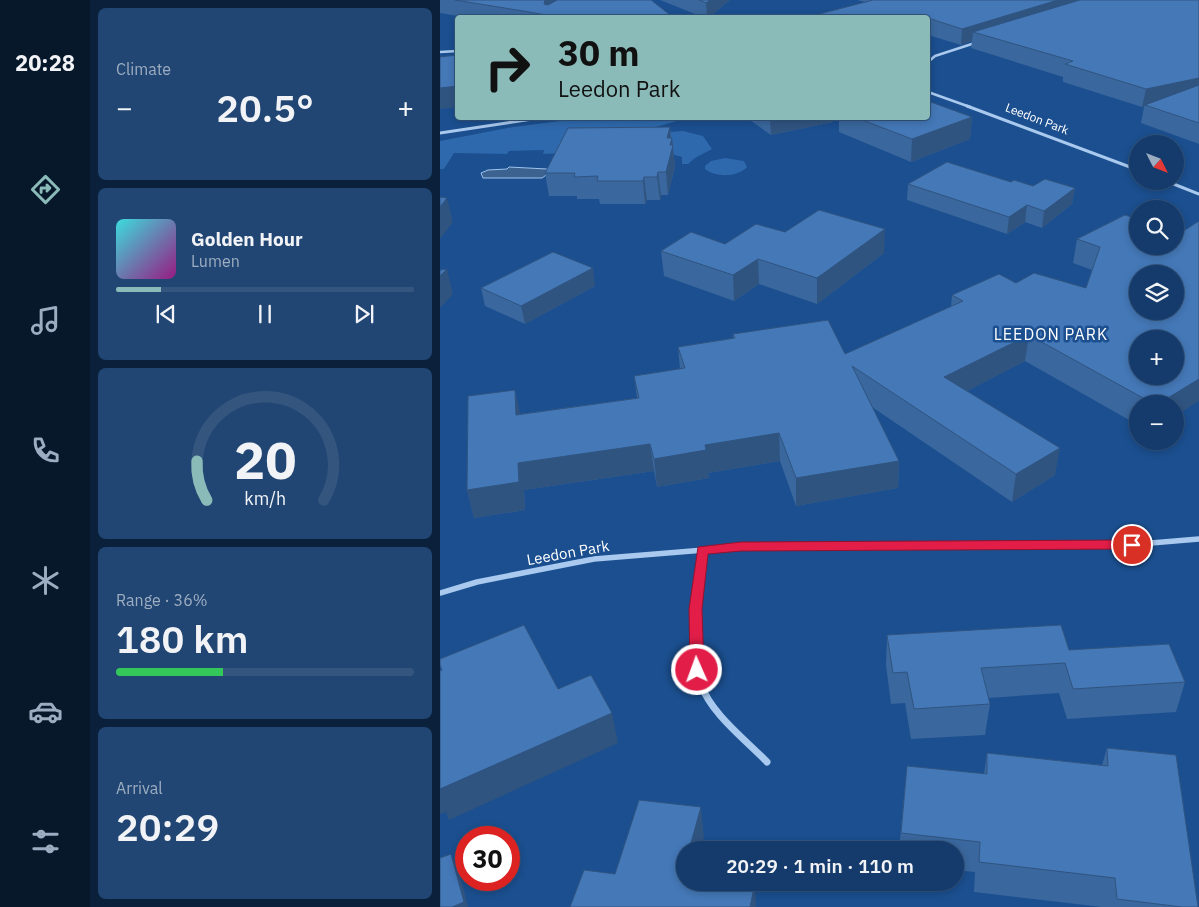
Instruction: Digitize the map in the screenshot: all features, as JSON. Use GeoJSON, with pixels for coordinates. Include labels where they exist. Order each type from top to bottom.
{"type":"FeatureCollection","features":[{"type":"Feature","properties":{"kind":"street"},"geometry":{"type":"LineString","coordinates":[[930,60],[935,56],[984,40]]}},
{"type":"Feature","properties":{"kind":"street"},"geometry":{"type":"LineString","coordinates":[[440,52],[455,51]]}},
{"type":"Feature","properties":{"kind":"street","name":"Leedon Park"},"geometry":{"type":"LineString","coordinates":[[930,93],[1021,124],[1129,166]]}},
{"type":"Feature","properties":{"kind":"street"},"geometry":{"type":"LineString","coordinates":[[440,133],[526,120]]}},
{"type":"Feature","properties":{"kind":"street"},"geometry":{"type":"LineString","coordinates":[[1184,188],[1199,194]]}},
{"type":"Feature","properties":{"kind":"street","name":"Leedon Park"},"geometry":{"type":"LineString","coordinates":[[440,593],[477,582],[594,558],[741,547],[1115,546],[1199,539]]}},
{"type":"Feature","properties":{"kind":"street"},"geometry":{"type":"LineString","coordinates":[[702,550],[696,609],[697,670],[708,699],[767,762]]}},
{"type":"Feature","properties":{"kind":"shaded area"},"geometry":{"type":"Polygon","coordinates":[[[568,120],[677,121],[562,153],[543,154],[544,150],[509,151],[507,154],[454,153],[444,169],[440,169],[440,141],[513,127],[568,120]]]}},
{"type":"Feature","properties":{"kind":"shaded area"},"geometry":{"type":"Polygon","coordinates":[[[683,131],[703,136],[712,149],[688,164],[682,164],[682,157],[671,154],[657,133],[683,131]]]}},
{"type":"Feature","properties":{"kind":"shaded area"},"geometry":{"type":"Polygon","coordinates":[[[725,158],[744,161],[747,167],[738,173],[727,175],[715,174],[705,169],[705,166],[711,161],[725,158]]]}},
{"type":"Feature","properties":{"kind":"shaded area"},"geometry":{"type":"Polygon","coordinates":[[[509,167],[547,169],[549,173],[542,178],[483,178],[481,173],[488,170],[507,169],[509,167]]]}},
{"type":"Feature","properties":{"kind":"building"},"geometry":{"type":"Polygon","coordinates":[[[455,0],[545,0],[544,4],[548,5],[557,0],[651,0],[670,15],[545,15],[455,0]]]}},
{"type":"Feature","properties":{"kind":"building"},"geometry":{"type":"Polygon","coordinates":[[[699,0],[710,0],[706,3],[699,0]]]}},
{"type":"Feature","properties":{"kind":"building"},"geometry":{"type":"Polygon","coordinates":[[[873,0],[1058,0],[962,29],[930,19],[930,15],[816,15],[873,0]]]}},
{"type":"Feature","properties":{"kind":"building"},"geometry":{"type":"Polygon","coordinates":[[[1080,0],[1199,0],[1199,78],[1146,89],[1065,64],[1073,61],[973,32],[1080,0]]]}},
{"type":"Feature","properties":{"kind":"building"},"geometry":{"type":"Polygon","coordinates":[[[455,55],[455,86],[440,88],[440,57],[455,55]]]}},
{"type":"Feature","properties":{"kind":"building"},"geometry":{"type":"Polygon","coordinates":[[[1199,85],[1199,123],[1145,105],[1199,85]]]}},
{"type":"Feature","properties":{"kind":"building"},"geometry":{"type":"Polygon","coordinates":[[[930,102],[972,117],[912,139],[862,120],[930,120],[930,102]]]}},
{"type":"Feature","properties":{"kind":"building"},"geometry":{"type":"Polygon","coordinates":[[[670,127],[667,138],[672,138],[670,145],[673,145],[666,172],[658,172],[657,177],[644,177],[643,181],[597,181],[598,176],[574,177],[575,173],[545,173],[568,128],[670,127]]]}},
{"type":"Feature","properties":{"kind":"building"},"geometry":{"type":"Polygon","coordinates":[[[947,162],[1011,182],[1014,180],[1033,186],[1045,179],[1075,188],[1044,211],[1027,205],[1009,217],[908,184],[947,162]]]}},
{"type":"Feature","properties":{"kind":"building"},"geometry":{"type":"Polygon","coordinates":[[[440,197],[447,198],[440,207],[440,197]]]}},
{"type":"Feature","properties":{"kind":"building"},"geometry":{"type":"Polygon","coordinates":[[[819,210],[885,229],[817,278],[758,259],[733,275],[661,251],[691,232],[725,244],[756,224],[785,232],[819,210]]]}},
{"type":"Feature","properties":{"kind":"building"},"geometry":{"type":"Polygon","coordinates":[[[1125,215],[1129,216],[1129,255],[1184,255],[1184,231],[1199,221],[1199,379],[1173,395],[1138,395],[1029,335],[944,377],[1060,448],[1016,474],[852,366],[899,461],[796,478],[779,433],[705,445],[706,450],[654,459],[650,444],[518,463],[519,482],[467,490],[468,396],[515,390],[516,415],[639,398],[634,376],[685,368],[678,347],[735,338],[733,334],[828,320],[845,354],[963,301],[952,295],[999,274],[1016,283],[1034,273],[1086,288],[1100,247],[1077,239],[1125,215]]]}},
{"type":"Feature","properties":{"kind":"building"},"geometry":{"type":"Polygon","coordinates":[[[553,252],[593,268],[521,306],[481,288],[553,252]]]}},
{"type":"Feature","properties":{"kind":"building"},"geometry":{"type":"Polygon","coordinates":[[[447,269],[440,276],[440,270],[447,269]]]}},
{"type":"Feature","properties":{"kind":"building"},"geometry":{"type":"Polygon","coordinates":[[[524,625],[558,689],[591,675],[612,713],[440,789],[440,671],[442,670],[440,659],[524,625]]]}},
{"type":"Feature","properties":{"kind":"building"},"geometry":{"type":"Polygon","coordinates":[[[1061,625],[1069,650],[1169,644],[1185,682],[1073,689],[1065,663],[981,668],[990,704],[914,709],[907,672],[893,673],[887,635],[1061,625]]]}},
{"type":"Feature","properties":{"kind":"building"},"geometry":{"type":"Polygon","coordinates":[[[1107,748],[1176,755],[1198,907],[1182,907],[1117,899],[1115,878],[979,862],[980,842],[901,833],[907,766],[987,774],[987,753],[1108,766],[1107,748]]]}},
{"type":"Feature","properties":{"kind":"building"},"geometry":{"type":"Polygon","coordinates":[[[639,800],[701,807],[692,841],[676,841],[676,891],[753,891],[750,907],[570,907],[584,870],[615,874],[639,800]]]}},
{"type":"Feature","properties":{"kind":"building"},"geometry":{"type":"Polygon","coordinates":[[[451,854],[455,869],[455,891],[461,891],[464,902],[452,907],[440,907],[440,858],[451,854]]]}},
{"type":"Feature","properties":{"kind":"district","name":"LEEDON PARK"},"geometry":{"type":"Point","coordinates":[1051,334]}},
{"type":"Feature","properties":{"kind":"route"},"geometry":{"type":"LineString","coordinates":[[697,670],[696,609],[702,550],[741,547],[814,546],[1132,545]]}}]}
